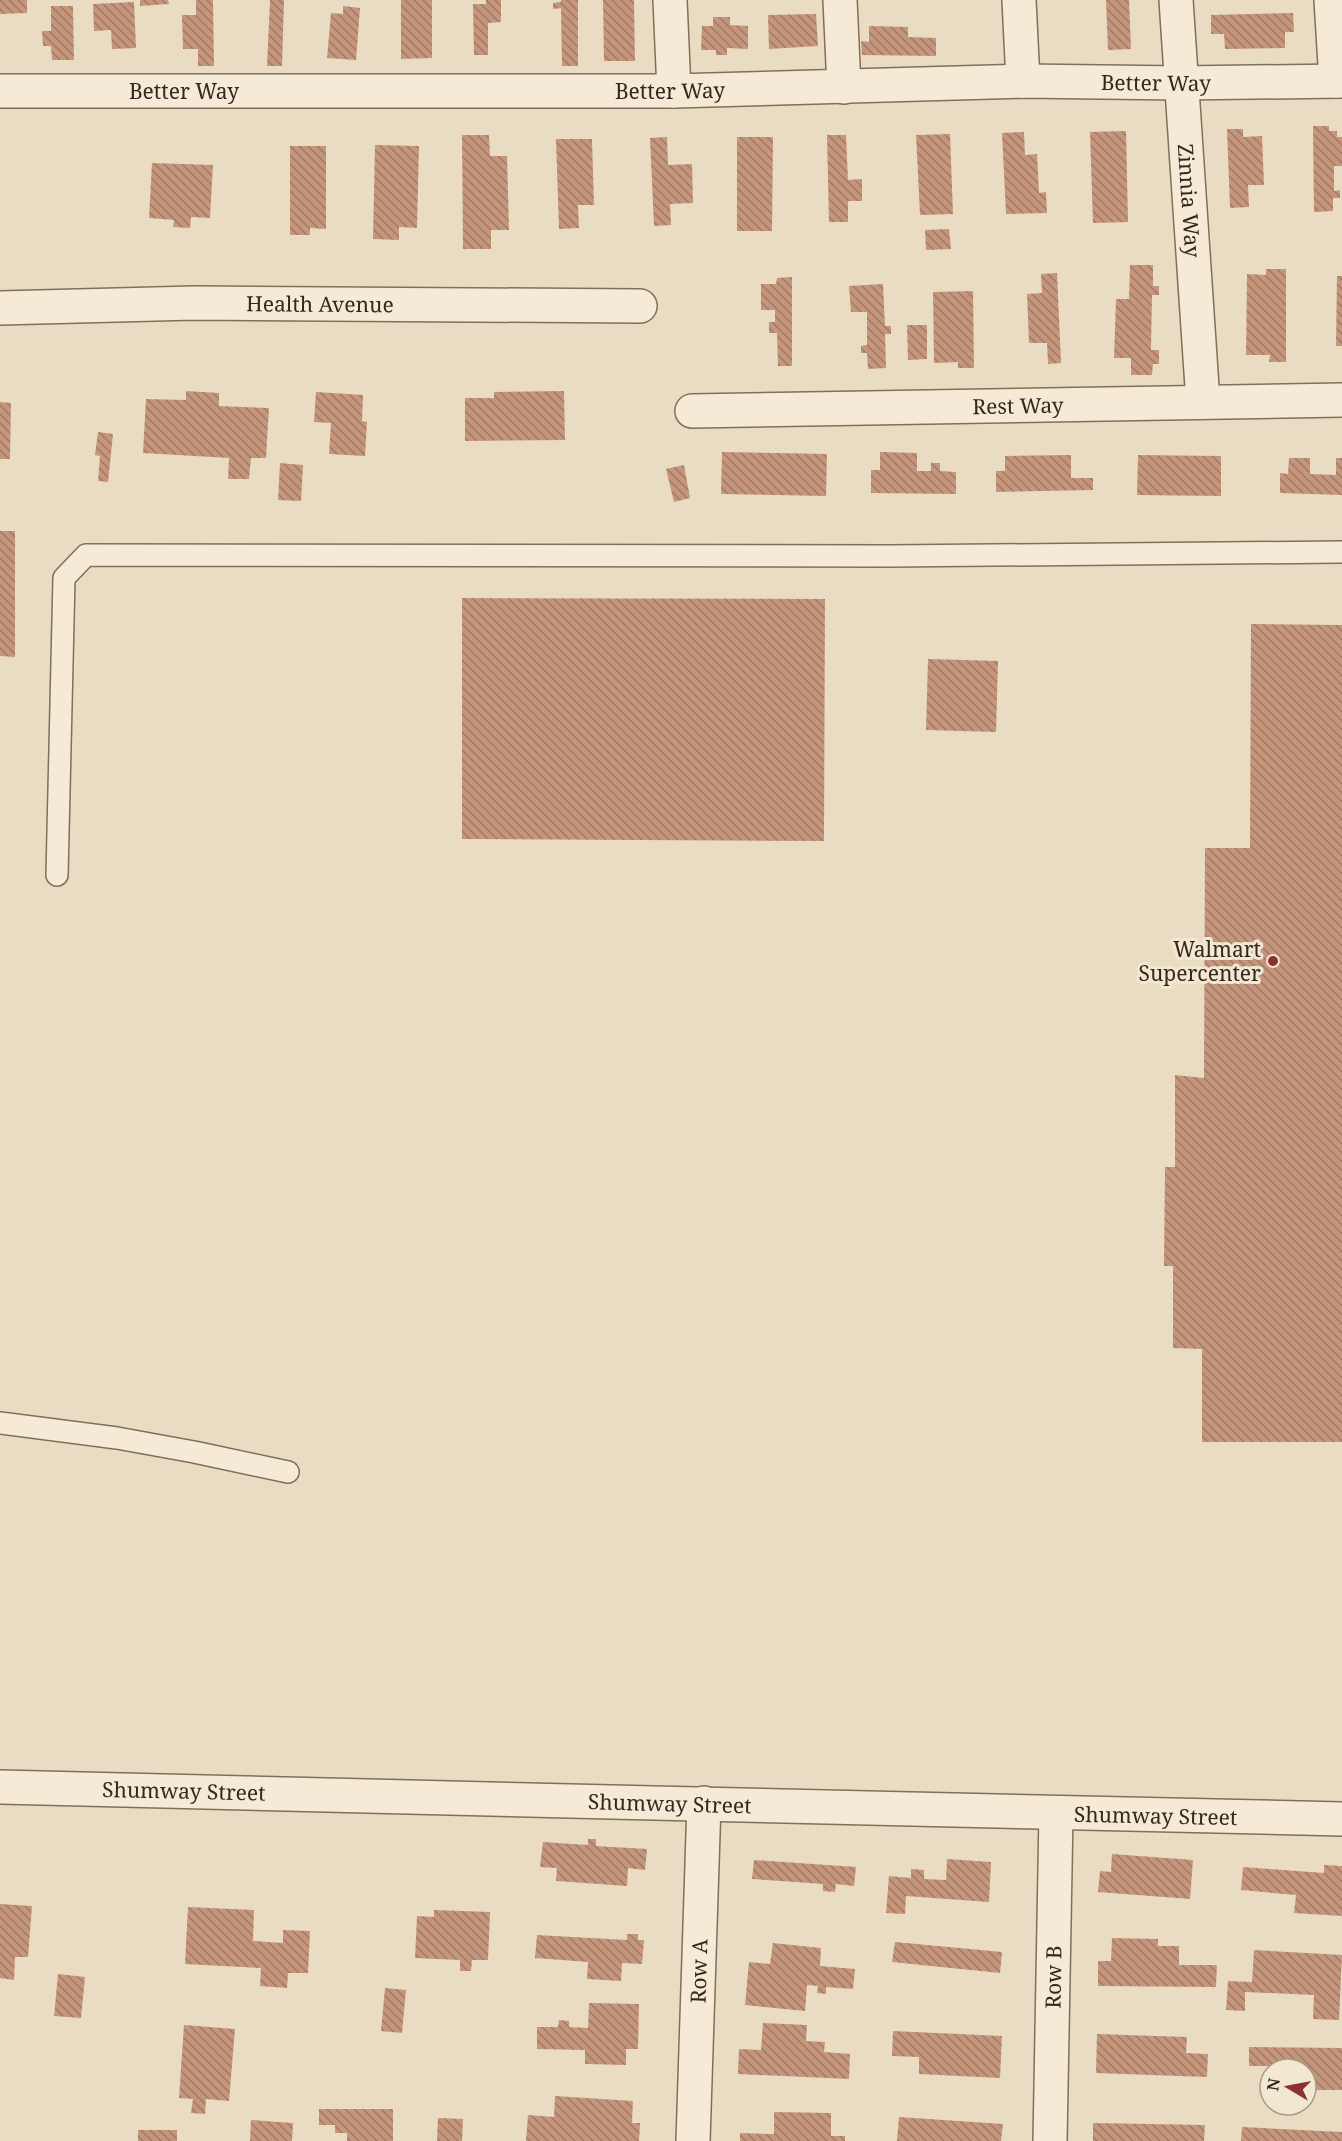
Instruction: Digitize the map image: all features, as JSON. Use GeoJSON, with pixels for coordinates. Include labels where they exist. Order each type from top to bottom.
{"type":"FeatureCollection","features":[{"type":"Feature","properties":{"kind":"street"},"geometry":{"type":"LineString","coordinates":[[670,0],[674,91]]}},
{"type":"Feature","properties":{"kind":"street"},"geometry":{"type":"LineString","coordinates":[[840,0],[844,87]]}},
{"type":"Feature","properties":{"kind":"street"},"geometry":{"type":"LineString","coordinates":[[1019,0],[1023,81]]}},
{"type":"Feature","properties":{"kind":"street","name":"Zinnia Way"},"geometry":{"type":"LineString","coordinates":[[1176,0],[1203,402]]}},
{"type":"Feature","properties":{"kind":"street"},"geometry":{"type":"LineString","coordinates":[[1331,0],[1339,81]]}},
{"type":"Feature","properties":{"kind":"street","name":"Better Way"},"geometry":{"type":"LineString","coordinates":[[0,91],[674,91],[1023,81],[1181,83],[1339,81]]}},
{"type":"Feature","properties":{"kind":"street","name":"Health Avenue"},"geometry":{"type":"LineString","coordinates":[[0,308],[195,303],[640,306]]}},
{"type":"Feature","properties":{"kind":"street","name":"Rest Way"},"geometry":{"type":"LineString","coordinates":[[692,411],[1342,400]]}},
{"type":"Feature","properties":{"kind":"street","name":"Shumway Street"},"geometry":{"type":"LineString","coordinates":[[0,1787],[704,1803],[1056,1814],[1342,1819]]}},
{"type":"Feature","properties":{"kind":"street","name":"Row A"},"geometry":{"type":"LineString","coordinates":[[693,2141],[704,1803]]}},
{"type":"Feature","properties":{"kind":"street","name":"Row B"},"geometry":{"type":"LineString","coordinates":[[1050,2141],[1056,1814]]}},
{"type":"Feature","properties":{"kind":"lane"},"geometry":{"type":"LineString","coordinates":[[57,875],[64,578],[86,555],[890,556],[1342,552]]}},
{"type":"Feature","properties":{"kind":"lane"},"geometry":{"type":"LineString","coordinates":[[0,1423],[128,1440],[288,1472]]}},
{"type":"Feature","properties":{"kind":"building"},"geometry":{"type":"Polygon","coordinates":[[[0,0],[27,0],[27,13],[0,14],[0,0]]]}},
{"type":"Feature","properties":{"kind":"building"},"geometry":{"type":"Polygon","coordinates":[[[140,0],[168,0],[169,4],[140,6],[140,0]]]}},
{"type":"Feature","properties":{"kind":"building"},"geometry":{"type":"Polygon","coordinates":[[[196,0],[213,0],[214,66],[198,66],[198,49],[183,49],[182,15],[196,15],[196,0]]]}},
{"type":"Feature","properties":{"kind":"building"},"geometry":{"type":"Polygon","coordinates":[[[270,0],[284,0],[282,66],[267,66],[270,0]]]}},
{"type":"Feature","properties":{"kind":"building"},"geometry":{"type":"Polygon","coordinates":[[[401,0],[432,0],[432,58],[401,59],[401,0]]]}},
{"type":"Feature","properties":{"kind":"building"},"geometry":{"type":"Polygon","coordinates":[[[486,0],[501,0],[501,22],[488,23],[488,55],[474,55],[473,4],[486,4],[486,0]]]}},
{"type":"Feature","properties":{"kind":"building"},"geometry":{"type":"Polygon","coordinates":[[[561,0],[578,0],[578,66],[562,66],[561,8],[553,9],[553,3],[561,2],[561,0]]]}},
{"type":"Feature","properties":{"kind":"building"},"geometry":{"type":"Polygon","coordinates":[[[603,0],[634,0],[635,61],[604,61],[603,0]]]}},
{"type":"Feature","properties":{"kind":"building"},"geometry":{"type":"Polygon","coordinates":[[[1106,0],[1129,0],[1131,49],[1108,50],[1106,0]]]}},
{"type":"Feature","properties":{"kind":"building"},"geometry":{"type":"Polygon","coordinates":[[[134,2],[136,48],[112,49],[111,30],[94,31],[93,4],[134,2]]]}},
{"type":"Feature","properties":{"kind":"building"},"geometry":{"type":"Polygon","coordinates":[[[51,6],[73,6],[74,60],[52,60],[51,46],[43,46],[42,31],[51,31],[51,6]]]}},
{"type":"Feature","properties":{"kind":"building"},"geometry":{"type":"Polygon","coordinates":[[[343,6],[360,8],[356,60],[327,58],[331,13],[343,14],[343,6]]]}},
{"type":"Feature","properties":{"kind":"building"},"geometry":{"type":"Polygon","coordinates":[[[1293,13],[1294,32],[1285,32],[1285,48],[1225,49],[1224,34],[1211,34],[1211,15],[1293,13]]]}},
{"type":"Feature","properties":{"kind":"building"},"geometry":{"type":"Polygon","coordinates":[[[816,14],[818,46],[769,49],[768,15],[816,14]]]}},
{"type":"Feature","properties":{"kind":"building"},"geometry":{"type":"Polygon","coordinates":[[[713,17],[730,17],[730,25],[748,26],[748,49],[727,48],[727,55],[716,55],[716,50],[701,50],[702,26],[713,26],[713,17]]]}},
{"type":"Feature","properties":{"kind":"building"},"geometry":{"type":"Polygon","coordinates":[[[869,26],[908,27],[908,37],[936,38],[936,56],[862,55],[861,41],[869,42],[869,26]]]}},
{"type":"Feature","properties":{"kind":"building"},"geometry":{"type":"Polygon","coordinates":[[[1313,126],[1329,126],[1329,131],[1337,131],[1337,137],[1342,137],[1342,166],[1334,166],[1334,191],[1340,190],[1340,198],[1333,198],[1333,211],[1314,212],[1313,126]]]}},
{"type":"Feature","properties":{"kind":"building"},"geometry":{"type":"Polygon","coordinates":[[[1227,129],[1243,129],[1243,137],[1262,136],[1264,185],[1248,185],[1249,207],[1230,208],[1227,129]]]}},
{"type":"Feature","properties":{"kind":"building"},"geometry":{"type":"Polygon","coordinates":[[[1126,131],[1128,222],[1093,223],[1090,132],[1126,131]]]}},
{"type":"Feature","properties":{"kind":"building"},"geometry":{"type":"Polygon","coordinates":[[[1024,132],[1025,155],[1037,154],[1039,193],[1046,192],[1047,213],[1006,214],[1002,133],[1024,132]]]}},
{"type":"Feature","properties":{"kind":"building"},"geometry":{"type":"Polygon","coordinates":[[[950,134],[953,214],[920,215],[916,135],[950,134]]]}},
{"type":"Feature","properties":{"kind":"building"},"geometry":{"type":"Polygon","coordinates":[[[462,135],[489,135],[490,156],[507,156],[509,230],[491,230],[491,249],[463,249],[462,135]]]}},
{"type":"Feature","properties":{"kind":"building"},"geometry":{"type":"Polygon","coordinates":[[[827,135],[846,135],[848,180],[862,179],[862,201],[848,201],[848,222],[829,222],[827,135]]]}},
{"type":"Feature","properties":{"kind":"building"},"geometry":{"type":"Polygon","coordinates":[[[667,137],[668,165],[692,164],[693,203],[670,204],[671,225],[654,226],[650,138],[667,137]]]}},
{"type":"Feature","properties":{"kind":"building"},"geometry":{"type":"Polygon","coordinates":[[[737,137],[773,137],[772,231],[737,231],[737,137]]]}},
{"type":"Feature","properties":{"kind":"building"},"geometry":{"type":"Polygon","coordinates":[[[556,139],[592,139],[594,205],[578,205],[579,228],[559,229],[556,139]]]}},
{"type":"Feature","properties":{"kind":"building"},"geometry":{"type":"Polygon","coordinates":[[[375,145],[419,146],[417,228],[399,227],[399,240],[373,239],[375,145]]]}},
{"type":"Feature","properties":{"kind":"building"},"geometry":{"type":"Polygon","coordinates":[[[290,146],[326,146],[326,229],[310,228],[310,235],[290,235],[290,146]]]}},
{"type":"Feature","properties":{"kind":"building"},"geometry":{"type":"Polygon","coordinates":[[[152,163],[213,165],[210,218],[191,217],[190,228],[173,227],[174,220],[149,218],[152,163]]]}},
{"type":"Feature","properties":{"kind":"building"},"geometry":{"type":"Polygon","coordinates":[[[949,229],[951,249],[926,250],[925,230],[949,229]]]}},
{"type":"Feature","properties":{"kind":"building"},"geometry":{"type":"Polygon","coordinates":[[[1130,265],[1153,265],[1153,286],[1159,286],[1159,295],[1152,295],[1151,350],[1159,350],[1159,364],[1153,364],[1152,375],[1131,375],[1131,358],[1114,358],[1116,299],[1129,299],[1130,265]]]}},
{"type":"Feature","properties":{"kind":"building"},"geometry":{"type":"Polygon","coordinates":[[[1266,269],[1286,269],[1286,362],[1269,362],[1270,355],[1246,355],[1247,274],[1266,275],[1266,269]]]}},
{"type":"Feature","properties":{"kind":"building"},"geometry":{"type":"Polygon","coordinates":[[[1057,273],[1061,363],[1048,364],[1047,343],[1029,343],[1027,294],[1042,293],[1041,274],[1057,273]]]}},
{"type":"Feature","properties":{"kind":"building"},"geometry":{"type":"Polygon","coordinates":[[[1337,276],[1342,276],[1342,346],[1336,346],[1337,276]]]}},
{"type":"Feature","properties":{"kind":"building"},"geometry":{"type":"Polygon","coordinates":[[[792,277],[792,366],[778,366],[777,333],[769,333],[769,322],[775,322],[775,310],[761,310],[761,284],[776,284],[777,278],[792,277]]]}},
{"type":"Feature","properties":{"kind":"building"},"geometry":{"type":"Polygon","coordinates":[[[883,284],[885,326],[891,326],[891,334],[885,334],[886,368],[868,369],[867,353],[861,353],[861,346],[867,345],[867,312],[851,312],[849,286],[883,284]]]}},
{"type":"Feature","properties":{"kind":"building"},"geometry":{"type":"Polygon","coordinates":[[[973,291],[974,368],[958,368],[958,362],[934,363],[933,292],[973,291]]]}},
{"type":"Feature","properties":{"kind":"building"},"geometry":{"type":"Polygon","coordinates":[[[907,325],[927,325],[927,359],[908,360],[907,325]]]}},
{"type":"Feature","properties":{"kind":"building"},"geometry":{"type":"Polygon","coordinates":[[[186,391],[219,393],[219,406],[269,408],[266,458],[251,458],[249,479],[228,479],[229,458],[143,453],[146,399],[186,400],[186,391]]]}},
{"type":"Feature","properties":{"kind":"building"},"geometry":{"type":"Polygon","coordinates":[[[564,391],[565,440],[465,441],[465,398],[494,398],[494,392],[564,391]]]}},
{"type":"Feature","properties":{"kind":"building"},"geometry":{"type":"Polygon","coordinates":[[[316,392],[363,395],[362,421],[367,422],[365,456],[329,454],[331,423],[314,422],[316,392]]]}},
{"type":"Feature","properties":{"kind":"building"},"geometry":{"type":"Polygon","coordinates":[[[0,402],[11,403],[10,459],[0,459],[0,402]]]}},
{"type":"Feature","properties":{"kind":"building"},"geometry":{"type":"Polygon","coordinates":[[[98,432],[113,434],[108,482],[98,481],[100,456],[95,455],[98,432]]]}},
{"type":"Feature","properties":{"kind":"building"},"geometry":{"type":"Polygon","coordinates":[[[722,452],[827,454],[826,496],[721,494],[722,452]]]}},
{"type":"Feature","properties":{"kind":"building"},"geometry":{"type":"Polygon","coordinates":[[[880,452],[917,453],[917,471],[931,471],[931,463],[940,463],[940,471],[956,472],[956,494],[871,493],[871,470],[880,470],[880,452]]]}},
{"type":"Feature","properties":{"kind":"building"},"geometry":{"type":"Polygon","coordinates":[[[1071,455],[1071,478],[1093,478],[1093,490],[996,492],[996,471],[1005,471],[1005,456],[1071,455]]]}},
{"type":"Feature","properties":{"kind":"building"},"geometry":{"type":"Polygon","coordinates":[[[1138,455],[1221,456],[1221,496],[1137,495],[1138,455]]]}},
{"type":"Feature","properties":{"kind":"building"},"geometry":{"type":"Polygon","coordinates":[[[1289,458],[1310,458],[1310,474],[1336,475],[1336,458],[1342,458],[1342,495],[1280,493],[1280,473],[1288,474],[1289,458]]]}},
{"type":"Feature","properties":{"kind":"building"},"geometry":{"type":"Polygon","coordinates":[[[280,463],[303,465],[301,501],[278,500],[280,463]]]}},
{"type":"Feature","properties":{"kind":"building"},"geometry":{"type":"Polygon","coordinates":[[[684,465],[690,498],[674,502],[666,469],[684,465]]]}},
{"type":"Feature","properties":{"kind":"building"},"geometry":{"type":"Polygon","coordinates":[[[0,531],[15,531],[15,657],[0,656],[0,531]]]}},
{"type":"Feature","properties":{"kind":"building"},"geometry":{"type":"Polygon","coordinates":[[[462,598],[825,599],[824,841],[462,839],[462,598]]]}},
{"type":"Feature","properties":{"kind":"building","name":"Walmart Supercenter"},"geometry":{"type":"Polygon","coordinates":[[[1251,624],[1342,625],[1342,1442],[1202,1442],[1202,1349],[1173,1348],[1173,1266],[1164,1266],[1165,1167],[1175,1167],[1175,1075],[1204,1078],[1205,848],[1250,848],[1251,624]]]}},
{"type":"Feature","properties":{"kind":"building"},"geometry":{"type":"Polygon","coordinates":[[[928,659],[998,661],[996,732],[926,730],[928,659]]]}},
{"type":"Feature","properties":{"kind":"building"},"geometry":{"type":"Polygon","coordinates":[[[588,1839],[596,1839],[596,1846],[647,1849],[645,1870],[628,1868],[627,1886],[556,1881],[557,1868],[540,1867],[543,1842],[588,1845],[588,1839]]]}},
{"type":"Feature","properties":{"kind":"building"},"geometry":{"type":"Polygon","coordinates":[[[1112,1854],[1193,1860],[1190,1899],[1098,1892],[1100,1871],[1111,1872],[1112,1854]]]}},
{"type":"Feature","properties":{"kind":"building"},"geometry":{"type":"Polygon","coordinates":[[[947,1859],[991,1862],[989,1902],[906,1896],[905,1914],[886,1913],[889,1876],[911,1878],[911,1869],[924,1870],[924,1879],[946,1880],[947,1859]]]}},
{"type":"Feature","properties":{"kind":"building"},"geometry":{"type":"Polygon","coordinates":[[[754,1860],[856,1867],[854,1886],[836,1884],[835,1892],[823,1891],[823,1884],[752,1879],[754,1860]]]}},
{"type":"Feature","properties":{"kind":"building"},"geometry":{"type":"Polygon","coordinates":[[[1324,1865],[1342,1866],[1342,1916],[1294,1913],[1296,1895],[1241,1890],[1243,1867],[1324,1873],[1324,1865]]]}},
{"type":"Feature","properties":{"kind":"building"},"geometry":{"type":"Polygon","coordinates":[[[0,1904],[32,1906],[28,1957],[15,1957],[14,1980],[0,1978],[0,1904]]]}},
{"type":"Feature","properties":{"kind":"building"},"geometry":{"type":"Polygon","coordinates":[[[188,1907],[254,1910],[253,1941],[283,1943],[283,1930],[310,1931],[308,1973],[288,1973],[287,1988],[260,1986],[261,1968],[185,1964],[188,1907]]]}},
{"type":"Feature","properties":{"kind":"building"},"geometry":{"type":"Polygon","coordinates":[[[434,1910],[490,1912],[488,1960],[472,1960],[471,1971],[460,1971],[460,1960],[415,1958],[417,1916],[434,1917],[434,1910]]]}},
{"type":"Feature","properties":{"kind":"building"},"geometry":{"type":"Polygon","coordinates":[[[627,1934],[638,1934],[638,1940],[644,1940],[642,1964],[622,1963],[621,1981],[587,1979],[588,1962],[535,1958],[537,1935],[627,1940],[627,1934]]]}},
{"type":"Feature","properties":{"kind":"building"},"geometry":{"type":"Polygon","coordinates":[[[1112,1938],[1158,1939],[1158,1946],[1179,1946],[1179,1965],[1217,1965],[1216,1987],[1098,1986],[1098,1961],[1111,1961],[1112,1938]]]}},
{"type":"Feature","properties":{"kind":"building"},"geometry":{"type":"Polygon","coordinates":[[[895,1942],[1002,1952],[1000,1973],[892,1962],[895,1942]]]}},
{"type":"Feature","properties":{"kind":"building"},"geometry":{"type":"Polygon","coordinates":[[[773,1943],[821,1948],[820,1966],[855,1969],[853,1989],[826,1987],[826,1994],[817,1993],[818,1986],[807,1985],[805,2011],[745,2005],[749,1962],[770,1964],[773,1943]]]}},
{"type":"Feature","properties":{"kind":"building"},"geometry":{"type":"Polygon","coordinates":[[[1254,1950],[1342,1955],[1339,2020],[1313,2019],[1314,1995],[1245,1992],[1245,2011],[1226,2010],[1228,1981],[1252,1982],[1254,1950]]]}},
{"type":"Feature","properties":{"kind":"building"},"geometry":{"type":"Polygon","coordinates":[[[58,1974],[85,1977],[81,2018],[54,2016],[58,1974]]]}},
{"type":"Feature","properties":{"kind":"building"},"geometry":{"type":"Polygon","coordinates":[[[385,1988],[406,1990],[402,2033],[381,2031],[385,1988]]]}},
{"type":"Feature","properties":{"kind":"building"},"geometry":{"type":"Polygon","coordinates":[[[589,2003],[639,2004],[638,2049],[626,2049],[626,2065],[585,2064],[585,2050],[537,2049],[537,2027],[558,2027],[559,2020],[569,2021],[569,2027],[588,2028],[589,2003]]]}},
{"type":"Feature","properties":{"kind":"building"},"geometry":{"type":"Polygon","coordinates":[[[763,2023],[807,2025],[806,2041],[825,2042],[824,2052],[850,2054],[849,2079],[738,2074],[739,2049],[761,2050],[763,2023]]]}},
{"type":"Feature","properties":{"kind":"building"},"geometry":{"type":"Polygon","coordinates":[[[184,2025],[235,2029],[229,2101],[206,2099],[205,2114],[191,2113],[193,2099],[179,2098],[184,2025]]]}},
{"type":"Feature","properties":{"kind":"building"},"geometry":{"type":"Polygon","coordinates":[[[893,2031],[1002,2036],[1000,2078],[919,2074],[919,2057],[892,2056],[893,2031]]]}},
{"type":"Feature","properties":{"kind":"building"},"geometry":{"type":"Polygon","coordinates":[[[1097,2034],[1187,2037],[1186,2053],[1208,2054],[1207,2077],[1096,2073],[1097,2034]]]}},
{"type":"Feature","properties":{"kind":"building"},"geometry":{"type":"Polygon","coordinates":[[[1249,2047],[1342,2048],[1342,2090],[1318,2090],[1318,2057],[1258,2057],[1258,2066],[1249,2066],[1249,2047]]]}},
{"type":"Feature","properties":{"kind":"building"},"geometry":{"type":"Polygon","coordinates":[[[555,2096],[633,2101],[632,2123],[640,2123],[639,2141],[526,2141],[528,2115],[554,2117],[555,2096]]]}},
{"type":"Feature","properties":{"kind":"building"},"geometry":{"type":"Polygon","coordinates":[[[319,2109],[393,2109],[393,2141],[347,2141],[347,2133],[335,2133],[335,2125],[319,2125],[319,2109]]]}},
{"type":"Feature","properties":{"kind":"building"},"geometry":{"type":"Polygon","coordinates":[[[774,2112],[831,2113],[831,2136],[845,2136],[845,2141],[740,2141],[740,2133],[774,2134],[774,2112]]]}},
{"type":"Feature","properties":{"kind":"building"},"geometry":{"type":"Polygon","coordinates":[[[899,2117],[1003,2124],[1001,2141],[897,2141],[899,2117]]]}},
{"type":"Feature","properties":{"kind":"building"},"geometry":{"type":"Polygon","coordinates":[[[438,2118],[463,2119],[462,2141],[437,2141],[438,2118]]]}},
{"type":"Feature","properties":{"kind":"building"},"geometry":{"type":"Polygon","coordinates":[[[251,2120],[293,2123],[292,2141],[250,2141],[251,2120]]]}},
{"type":"Feature","properties":{"kind":"building"},"geometry":{"type":"Polygon","coordinates":[[[1093,2123],[1205,2125],[1204,2141],[1093,2141],[1093,2123]]]}},
{"type":"Feature","properties":{"kind":"building"},"geometry":{"type":"Polygon","coordinates":[[[1242,2127],[1342,2132],[1342,2141],[1241,2141],[1242,2127]]]}},
{"type":"Feature","properties":{"kind":"building"},"geometry":{"type":"Polygon","coordinates":[[[138,2130],[177,2130],[177,2141],[138,2141],[138,2130]]]}},
{"type":"Feature","properties":{"kind":"place","name":"Walmart Supercenter"},"geometry":{"type":"Point","coordinates":[1273,961]}}]}
